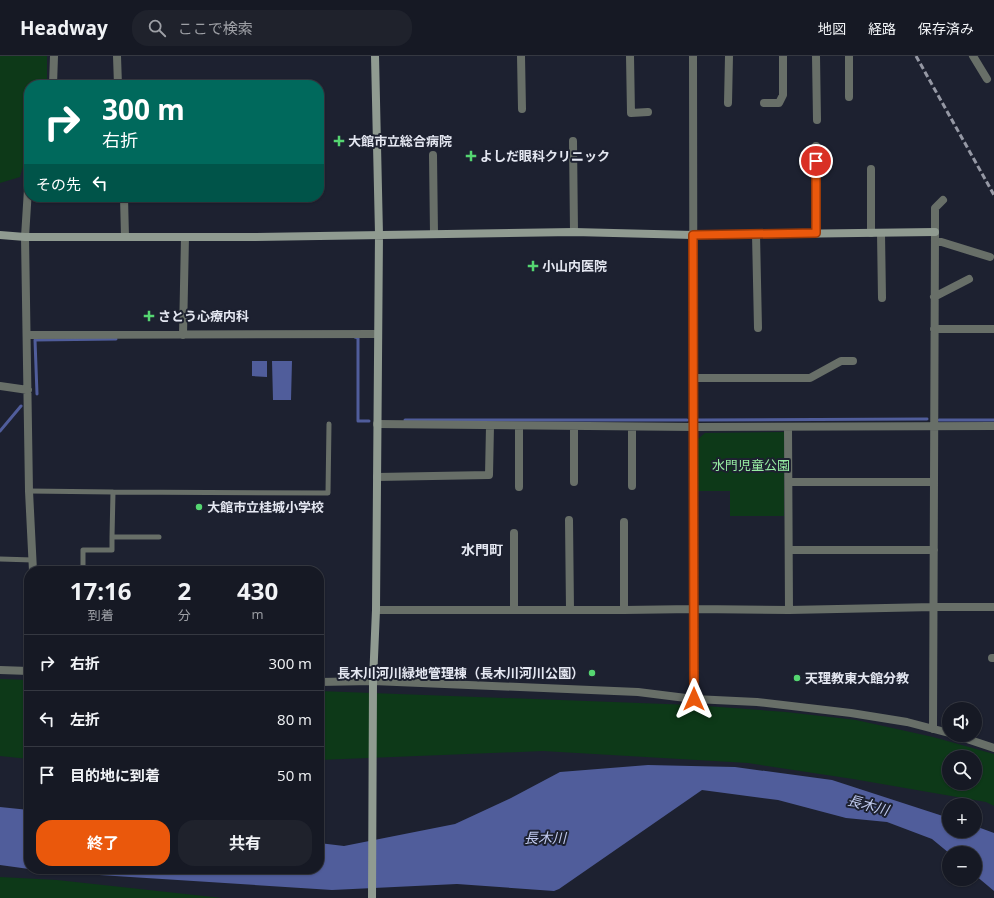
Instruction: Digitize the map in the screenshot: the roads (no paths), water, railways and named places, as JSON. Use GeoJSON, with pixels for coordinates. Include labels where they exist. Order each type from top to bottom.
{"type":"FeatureCollection","features":[{"type":"Feature","properties":{"kind":"street"},"geometry":{"type":"LineString","coordinates":[[53,80],[54,56]]}},
{"type":"Feature","properties":{"kind":"street"},"geometry":{"type":"LineString","coordinates":[[117,56],[118,80]]}},
{"type":"Feature","properties":{"kind":"street"},"geometry":{"type":"LineString","coordinates":[[372,898],[373,685],[376,610],[379,234],[375,56]]}},
{"type":"Feature","properties":{"kind":"street"},"geometry":{"type":"LineString","coordinates":[[521,56],[522,109]]}},
{"type":"Feature","properties":{"kind":"street"},"geometry":{"type":"LineString","coordinates":[[630,56],[631,113],[648,112]]}},
{"type":"Feature","properties":{"kind":"street"},"geometry":{"type":"LineString","coordinates":[[692,56],[694,699]]}},
{"type":"Feature","properties":{"kind":"street"},"geometry":{"type":"LineString","coordinates":[[728,56],[728,103]]}},
{"type":"Feature","properties":{"kind":"street"},"geometry":{"type":"LineString","coordinates":[[764,103],[779,103],[783,95],[783,56]]}},
{"type":"Feature","properties":{"kind":"street"},"geometry":{"type":"LineString","coordinates":[[816,56],[817,120]]}},
{"type":"Feature","properties":{"kind":"street"},"geometry":{"type":"LineString","coordinates":[[849,56],[849,97]]}},
{"type":"Feature","properties":{"kind":"street"},"geometry":{"type":"LineString","coordinates":[[974,56],[987,79]]}},
{"type":"Feature","properties":{"kind":"street"},"geometry":{"type":"LineString","coordinates":[[573,141],[574,232]]}},
{"type":"Feature","properties":{"kind":"street"},"geometry":{"type":"LineString","coordinates":[[816,146],[816,233]]}},
{"type":"Feature","properties":{"kind":"street"},"geometry":{"type":"LineString","coordinates":[[433,155],[434,234]]}},
{"type":"Feature","properties":{"kind":"street"},"geometry":{"type":"LineString","coordinates":[[871,169],[871,233]]}},
{"type":"Feature","properties":{"kind":"street"},"geometry":{"type":"LineString","coordinates":[[933,729],[935,208],[943,200]]}},
{"type":"Feature","properties":{"kind":"street"},"geometry":{"type":"LineString","coordinates":[[27,202],[25,237],[29,491],[33,566]]}},
{"type":"Feature","properties":{"kind":"street"},"geometry":{"type":"LineString","coordinates":[[124,202],[125,237]]}},
{"type":"Feature","properties":{"kind":"street"},"geometry":{"type":"LineString","coordinates":[[0,235],[25,237],[185,237],[574,232],[693,235],[881,233],[935,236],[990,257]]}},
{"type":"Feature","properties":{"kind":"street"},"geometry":{"type":"LineString","coordinates":[[881,233],[882,298]]}},
{"type":"Feature","properties":{"kind":"street"},"geometry":{"type":"LineString","coordinates":[[756,234],[758,328]]}},
{"type":"Feature","properties":{"kind":"street"},"geometry":{"type":"LineString","coordinates":[[183,335],[185,237]]}},
{"type":"Feature","properties":{"kind":"street"},"geometry":{"type":"LineString","coordinates":[[934,296],[970,279]]}},
{"type":"Feature","properties":{"kind":"street"},"geometry":{"type":"LineString","coordinates":[[934,330],[994,329]]}},
{"type":"Feature","properties":{"kind":"street"},"geometry":{"type":"LineString","coordinates":[[27,335],[378,334]]}},
{"type":"Feature","properties":{"kind":"street"},"geometry":{"type":"LineString","coordinates":[[694,378],[810,378],[841,361],[853,361]]}},
{"type":"Feature","properties":{"kind":"street"},"geometry":{"type":"LineString","coordinates":[[0,386],[28,390]]}},
{"type":"Feature","properties":{"kind":"street"},"geometry":{"type":"LineString","coordinates":[[377,424],[574,427],[994,426]]}},
{"type":"Feature","properties":{"kind":"street"},"geometry":{"type":"LineString","coordinates":[[377,477],[489,475],[490,426]]}},
{"type":"Feature","properties":{"kind":"street"},"geometry":{"type":"LineString","coordinates":[[519,426],[519,488]]}},
{"type":"Feature","properties":{"kind":"street"},"geometry":{"type":"LineString","coordinates":[[574,427],[574,482]]}},
{"type":"Feature","properties":{"kind":"street"},"geometry":{"type":"LineString","coordinates":[[632,427],[632,486]]}},
{"type":"Feature","properties":{"kind":"street"},"geometry":{"type":"LineString","coordinates":[[788,427],[789,610]]}},
{"type":"Feature","properties":{"kind":"street"},"geometry":{"type":"LineString","coordinates":[[789,482],[933,482]]}},
{"type":"Feature","properties":{"kind":"street"},"geometry":{"type":"LineString","coordinates":[[569,520],[570,610]]}},
{"type":"Feature","properties":{"kind":"street"},"geometry":{"type":"LineString","coordinates":[[624,522],[624,610]]}},
{"type":"Feature","properties":{"kind":"street"},"geometry":{"type":"LineString","coordinates":[[514,533],[514,610]]}},
{"type":"Feature","properties":{"kind":"street"},"geometry":{"type":"LineString","coordinates":[[789,550],[934,550]]}},
{"type":"Feature","properties":{"kind":"street"},"geometry":{"type":"LineString","coordinates":[[376,610],[789,610],[994,607]]}},
{"type":"Feature","properties":{"kind":"street"},"geometry":{"type":"LineString","coordinates":[[0,670],[24,671]]}},
{"type":"Feature","properties":{"kind":"street"},"geometry":{"type":"LineString","coordinates":[[324,682],[373,685],[638,692],[694,699],[757,702],[851,712],[907,722],[942,731]]}},
{"type":"Feature","properties":{"kind":"street"},"geometry":{"type":"LineString","coordinates":[[976,742],[994,748]]}},
{"type":"Feature","properties":{"kind":"lane"},"geometry":{"type":"LineString","coordinates":[[29,491],[328,493],[329,424]]}},
{"type":"Feature","properties":{"kind":"lane"},"geometry":{"type":"LineString","coordinates":[[83,566],[82,550],[112,550],[113,492]]}},
{"type":"Feature","properties":{"kind":"lane"},"geometry":{"type":"LineString","coordinates":[[112,536],[159,537]]}},
{"type":"Feature","properties":{"kind":"lane"},"geometry":{"type":"LineString","coordinates":[[0,559],[33,560]]}},
{"type":"Feature","properties":{"kind":"water"},"geometry":{"type":"Polygon","coordinates":[[[252,361],[267,361],[267,377],[252,376],[252,361]]]}},
{"type":"Feature","properties":{"kind":"water"},"geometry":{"type":"Polygon","coordinates":[[[272,361],[292,361],[291,400],[273,400],[272,361]]]}},
{"type":"Feature","properties":{"kind":"water","name":"長木川"},"geometry":{"type":"Polygon","coordinates":[[[648,765],[735,767],[832,780],[942,816],[942,838],[982,838],[982,829],[994,833],[994,891],[982,881],[982,846],[942,846],[942,847],[932,839],[887,822],[846,818],[778,800],[702,790],[554,891],[457,884],[332,890],[84,874],[324,874],[324,844],[344,846],[455,824],[511,798],[560,772],[648,765]]]}},
{"type":"Feature","properties":{"kind":"water"},"geometry":{"type":"Polygon","coordinates":[[[0,807],[24,809],[24,868],[0,865],[0,807]]]}},
{"type":"Feature","properties":{"kind":"waterway"},"geometry":{"type":"LineString","coordinates":[[355,337],[358,338],[358,421],[369,421]]}},
{"type":"Feature","properties":{"kind":"waterway"},"geometry":{"type":"LineString","coordinates":[[37,394],[35,340],[116,339]]}},
{"type":"Feature","properties":{"kind":"waterway"},"geometry":{"type":"LineString","coordinates":[[0,431],[21,406]]}},
{"type":"Feature","properties":{"kind":"waterway"},"geometry":{"type":"LineString","coordinates":[[697,420],[927,419]]}},
{"type":"Feature","properties":{"kind":"waterway"},"geometry":{"type":"LineString","coordinates":[[405,420],[687,420]]}},
{"type":"Feature","properties":{"kind":"waterway"},"geometry":{"type":"LineString","coordinates":[[939,420],[994,420]]}},
{"type":"Feature","properties":{"kind":"railway"},"geometry":{"type":"LineString","coordinates":[[916,56],[994,195]]}},
{"type":"Feature","properties":{"kind":"place","name":"大館市立総合病院"},"geometry":{"type":"Point","coordinates":[339,141]}},
{"type":"Feature","properties":{"kind":"place","name":"よしだ眼科クリニック"},"geometry":{"type":"Point","coordinates":[471,156]}},
{"type":"Feature","properties":{"kind":"place","name":"小山内医院"},"geometry":{"type":"Point","coordinates":[533,266]}},
{"type":"Feature","properties":{"kind":"place","name":"さとう心療内科"},"geometry":{"type":"Point","coordinates":[149,316]}},
{"type":"Feature","properties":{"kind":"place","name":"大館市立桂城小学校"},"geometry":{"type":"Point","coordinates":[199,507]}},
{"type":"Feature","properties":{"kind":"place","name":"長木川河川緑地管理棟（長木川河川公園）"},"geometry":{"type":"Point","coordinates":[592,673]}},
{"type":"Feature","properties":{"kind":"place","name":"天理教東大館分教"},"geometry":{"type":"Point","coordinates":[797,678]}},
{"type":"Feature","properties":{"kind":"district","name":"水門町"},"geometry":{"type":"Point","coordinates":[482,550]}},
{"type":"Feature","properties":{"kind":"park label","name":"水門児童公園"},"geometry":{"type":"Point","coordinates":[751,465]}}]}
